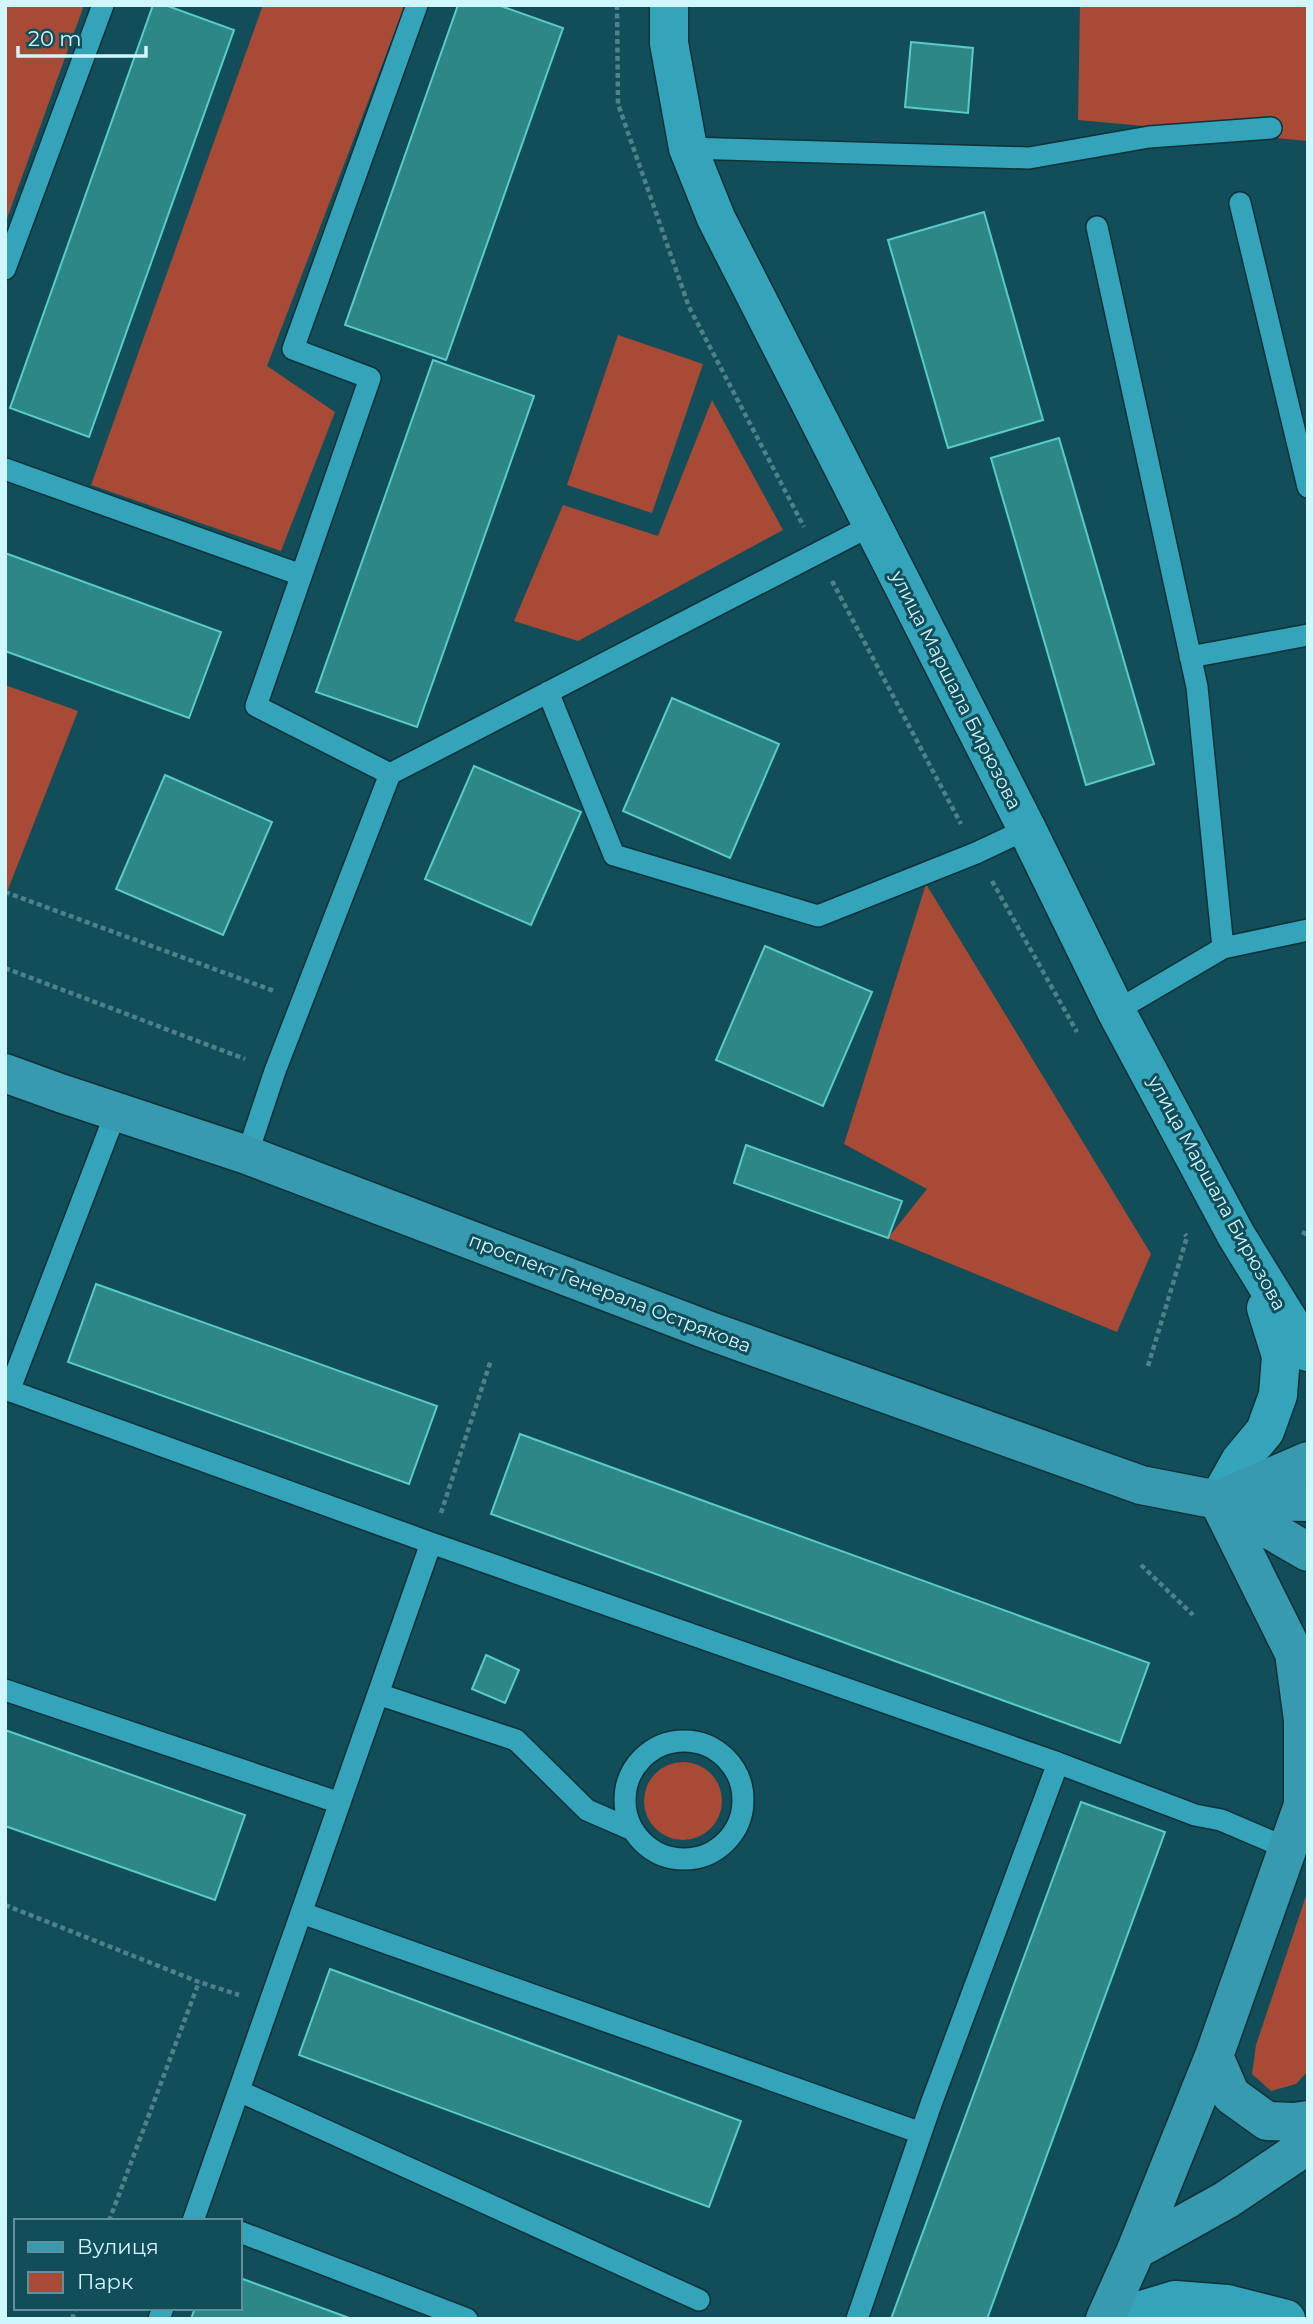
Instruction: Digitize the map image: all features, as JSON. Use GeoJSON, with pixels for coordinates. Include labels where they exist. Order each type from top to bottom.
{"type":"FeatureCollection","features":[{"type":"Feature","properties":{"kind":"main road","name":"улица Маршала Бирюзова"},"geometry":{"type":"LineString","coordinates":[[669,5],[669,43],[688,148],[716,218],[1027,829],[1116,1011],[1236,1235],[1308,1352]]}},
{"type":"Feature","properties":{"kind":"main road","name":"проспект Генерала Острякова"},"geometry":{"type":"LineString","coordinates":[[5,1073],[247,1155],[710,1331],[1142,1485],[1218,1500],[1308,1502]]}},
{"type":"Feature","properties":{"kind":"main road"},"geometry":{"type":"LineString","coordinates":[[1218,1500],[1240,1461],[1265,1431],[1278,1395],[1281,1356],[1271,1319],[1236,1235]]}},
{"type":"Feature","properties":{"kind":"main road"},"geometry":{"type":"LineString","coordinates":[[1218,1500],[1308,1461]]}},
{"type":"Feature","properties":{"kind":"main road"},"geometry":{"type":"LineString","coordinates":[[1105,2319],[1136,2250],[1214,2056],[1305,1800],[1303,1720],[1294,1653],[1218,1500]]}},
{"type":"Feature","properties":{"kind":"main road","name":"проспект Генерала Острякова"},"geometry":{"type":"LineString","coordinates":[[1218,1500],[1308,1552]]}},
{"type":"Feature","properties":{"kind":"main road"},"geometry":{"type":"LineString","coordinates":[[1214,2056],[1231,2095],[1267,2120],[1308,2120]]}},
{"type":"Feature","properties":{"kind":"main road"},"geometry":{"type":"LineString","coordinates":[[1136,2250],[1226,2200],[1308,2146]]}},
{"type":"Feature","properties":{"kind":"main road"},"geometry":{"type":"LineString","coordinates":[[1112,2319],[1175,2300],[1224,2311],[1286,2319]]}},
{"type":"Feature","properties":{"kind":"lane"},"geometry":{"type":"LineString","coordinates":[[5,268],[103,5]]}},
{"type":"Feature","properties":{"kind":"lane"},"geometry":{"type":"LineString","coordinates":[[390,774],[256,706],[370,378],[293,349],[417,5]]}},
{"type":"Feature","properties":{"kind":"lane"},"geometry":{"type":"LineString","coordinates":[[688,148],[1029,158],[1149,137],[1271,128]]}},
{"type":"Feature","properties":{"kind":"lane"},"geometry":{"type":"LineString","coordinates":[[1240,203],[1308,487]]}},
{"type":"Feature","properties":{"kind":"lane"},"geometry":{"type":"LineString","coordinates":[[1097,227],[1197,687],[1223,948]]}},
{"type":"Feature","properties":{"kind":"lane"},"geometry":{"type":"LineString","coordinates":[[5,469],[301,575]]}},
{"type":"Feature","properties":{"kind":"lane"},"geometry":{"type":"LineString","coordinates":[[247,1155],[275,1071],[390,774],[872,525]]}},
{"type":"Feature","properties":{"kind":"lane"},"geometry":{"type":"LineString","coordinates":[[1190,657],[1308,635]]}},
{"type":"Feature","properties":{"kind":"lane"},"geometry":{"type":"LineString","coordinates":[[548,692],[614,855],[818,916],[976,853],[1027,829]]}},
{"type":"Feature","properties":{"kind":"lane"},"geometry":{"type":"LineString","coordinates":[[1116,1011],[1223,948],[1308,930]]}},
{"type":"Feature","properties":{"kind":"lane"},"geometry":{"type":"LineString","coordinates":[[116,1112],[7,1390],[431,1543],[1058,1763],[1195,1815],[1221,1820],[1289,1849]]}},
{"type":"Feature","properties":{"kind":"lane"},"geometry":{"type":"LineString","coordinates":[[199,2219],[239,2091],[431,1543]]}},
{"type":"Feature","properties":{"kind":"lane"},"geometry":{"type":"LineString","coordinates":[[5,1690],[340,1803]]}},
{"type":"Feature","properties":{"kind":"lane"},"geometry":{"type":"LineString","coordinates":[[378,1694],[516,1740],[587,1810],[634,1830],[646,1845],[662,1855],[681,1859],[700,1857],[718,1848],[732,1835],[740,1817],[743,1799],[740,1779],[730,1762],[715,1749],[696,1742],[678,1741],[659,1747],[643,1758],[631,1774],[626,1793],[626,1813],[634,1830]]}},
{"type":"Feature","properties":{"kind":"lane"},"geometry":{"type":"LineString","coordinates":[[857,2319],[920,2133],[1058,1763]]}},
{"type":"Feature","properties":{"kind":"lane"},"geometry":{"type":"LineString","coordinates":[[302,1913],[920,2133]]}},
{"type":"Feature","properties":{"kind":"lane"},"geometry":{"type":"LineString","coordinates":[[239,2091],[699,2300]]}},
{"type":"Feature","properties":{"kind":"lane"},"geometry":{"type":"LineString","coordinates":[[242,2233],[467,2319]]}},
{"type":"Feature","properties":{"kind":"path"},"geometry":{"type":"LineString","coordinates":[[617,5],[618,104],[689,307],[976,853],[1082,1041]]}},
{"type":"Feature","properties":{"kind":"path"},"geometry":{"type":"LineString","coordinates":[[5,892],[301,1002]]}},
{"type":"Feature","properties":{"kind":"path"},"geometry":{"type":"LineString","coordinates":[[5,968],[87,997],[275,1071]]}},
{"type":"Feature","properties":{"kind":"path"},"geometry":{"type":"LineString","coordinates":[[1148,1366],[1187,1237],[1180,1225]]}},
{"type":"Feature","properties":{"kind":"path"},"geometry":{"type":"LineString","coordinates":[[431,1543],[491,1360]]}},
{"type":"Feature","properties":{"kind":"path"},"geometry":{"type":"LineString","coordinates":[[1141,1565],[1193,1615]]}},
{"type":"Feature","properties":{"kind":"path"},"geometry":{"type":"LineString","coordinates":[[5,1905],[199,1982],[270,2005]]}},
{"type":"Feature","properties":{"kind":"path"},"geometry":{"type":"LineString","coordinates":[[110,2219],[199,1982]]}},
{"type":"Feature","properties":{"kind":"green space"},"geometry":{"type":"Polygon","coordinates":[[[5,5],[84,5],[5,224],[5,5]]]}},
{"type":"Feature","properties":{"kind":"green space"},"geometry":{"type":"Polygon","coordinates":[[[263,5],[405,5],[267,366],[335,412],[281,551],[91,485],[263,5]]]}},
{"type":"Feature","properties":{"kind":"green space"},"geometry":{"type":"Polygon","coordinates":[[[1080,5],[1308,5],[1308,141],[1078,120],[1080,5]]]}},
{"type":"Feature","properties":{"kind":"green space"},"geometry":{"type":"Polygon","coordinates":[[[618,335],[703,364],[652,513],[567,485],[618,335]]]}},
{"type":"Feature","properties":{"kind":"green space"},"geometry":{"type":"Polygon","coordinates":[[[712,400],[783,530],[578,641],[514,621],[563,505],[658,536],[712,400]]]}},
{"type":"Feature","properties":{"kind":"green space"},"geometry":{"type":"Polygon","coordinates":[[[5,685],[78,711],[5,897],[5,685]]]}},
{"type":"Feature","properties":{"kind":"green space"},"geometry":{"type":"Polygon","coordinates":[[[926,884],[1151,1254],[1117,1332],[888,1238],[927,1189],[844,1144],[926,884]]]}},
{"type":"Feature","properties":{"kind":"green space"},"geometry":{"type":"Polygon","coordinates":[[[675,1762],[691,1762],[705,1768],[716,1779],[722,1793],[722,1809],[716,1823],[705,1834],[691,1840],[675,1840],[661,1834],[650,1823],[644,1809],[644,1793],[650,1779],[661,1768],[675,1762]]]}},
{"type":"Feature","properties":{"kind":"green space"},"geometry":{"type":"Polygon","coordinates":[[[1308,1890],[1308,2071],[1296,2084],[1271,2091],[1252,2074],[1256,2045],[1308,1890]]]}},
{"type":"Feature","properties":{"kind":"building"},"geometry":{"type":"Polygon","coordinates":[[[153,5],[165,5],[234,30],[89,437],[10,408],[153,5]]]}},
{"type":"Feature","properties":{"kind":"building"},"geometry":{"type":"Polygon","coordinates":[[[458,5],[498,5],[563,28],[446,360],[345,325],[458,5]]]}},
{"type":"Feature","properties":{"kind":"building"},"geometry":{"type":"Polygon","coordinates":[[[911,42],[973,48],[968,113],[905,107],[911,42]]]}},
{"type":"Feature","properties":{"kind":"building"},"geometry":{"type":"Polygon","coordinates":[[[984,212],[1043,420],[948,448],[888,240],[984,212]]]}},
{"type":"Feature","properties":{"kind":"building"},"geometry":{"type":"Polygon","coordinates":[[[433,360],[534,396],[417,727],[316,692],[433,360]]]}},
{"type":"Feature","properties":{"kind":"building"},"geometry":{"type":"Polygon","coordinates":[[[1059,438],[1154,764],[1086,785],[991,458],[1059,438]]]}},
{"type":"Feature","properties":{"kind":"building"},"geometry":{"type":"Polygon","coordinates":[[[5,553],[221,632],[189,718],[5,651],[5,553]]]}},
{"type":"Feature","properties":{"kind":"building"},"geometry":{"type":"Polygon","coordinates":[[[672,698],[779,744],[730,858],[623,811],[672,698]]]}},
{"type":"Feature","properties":{"kind":"building"},"geometry":{"type":"Polygon","coordinates":[[[474,766],[581,812],[531,925],[425,879],[474,766]]]}},
{"type":"Feature","properties":{"kind":"building"},"geometry":{"type":"Polygon","coordinates":[[[165,775],[272,822],[223,935],[116,889],[165,775]]]}},
{"type":"Feature","properties":{"kind":"building"},"geometry":{"type":"Polygon","coordinates":[[[765,946],[872,992],[823,1106],[716,1060],[765,946]]]}},
{"type":"Feature","properties":{"kind":"building"},"geometry":{"type":"Polygon","coordinates":[[[746,1145],[902,1201],[888,1238],[734,1183],[746,1145]]]}},
{"type":"Feature","properties":{"kind":"building"},"geometry":{"type":"Polygon","coordinates":[[[96,1284],[437,1406],[409,1484],[68,1362],[96,1284]]]}},
{"type":"Feature","properties":{"kind":"building"},"geometry":{"type":"Polygon","coordinates":[[[520,1434],[1149,1663],[1120,1743],[491,1514],[520,1434]]]}},
{"type":"Feature","properties":{"kind":"building"},"geometry":{"type":"Polygon","coordinates":[[[486,1655],[519,1670],[505,1703],[472,1689],[486,1655]]]}},
{"type":"Feature","properties":{"kind":"building"},"geometry":{"type":"Polygon","coordinates":[[[5,1730],[245,1815],[215,1900],[5,1826],[5,1730]]]}},
{"type":"Feature","properties":{"kind":"building"},"geometry":{"type":"Polygon","coordinates":[[[1081,1802],[1165,1832],[987,2319],[891,2319],[1081,1802]]]}},
{"type":"Feature","properties":{"kind":"building"},"geometry":{"type":"Polygon","coordinates":[[[330,1969],[741,2121],[709,2207],[299,2055],[330,1969]]]}},
{"type":"Feature","properties":{"kind":"building"},"geometry":{"type":"Polygon","coordinates":[[[242,2279],[352,2319],[191,2319],[194,2310],[242,2310],[242,2279]]]}}]}
